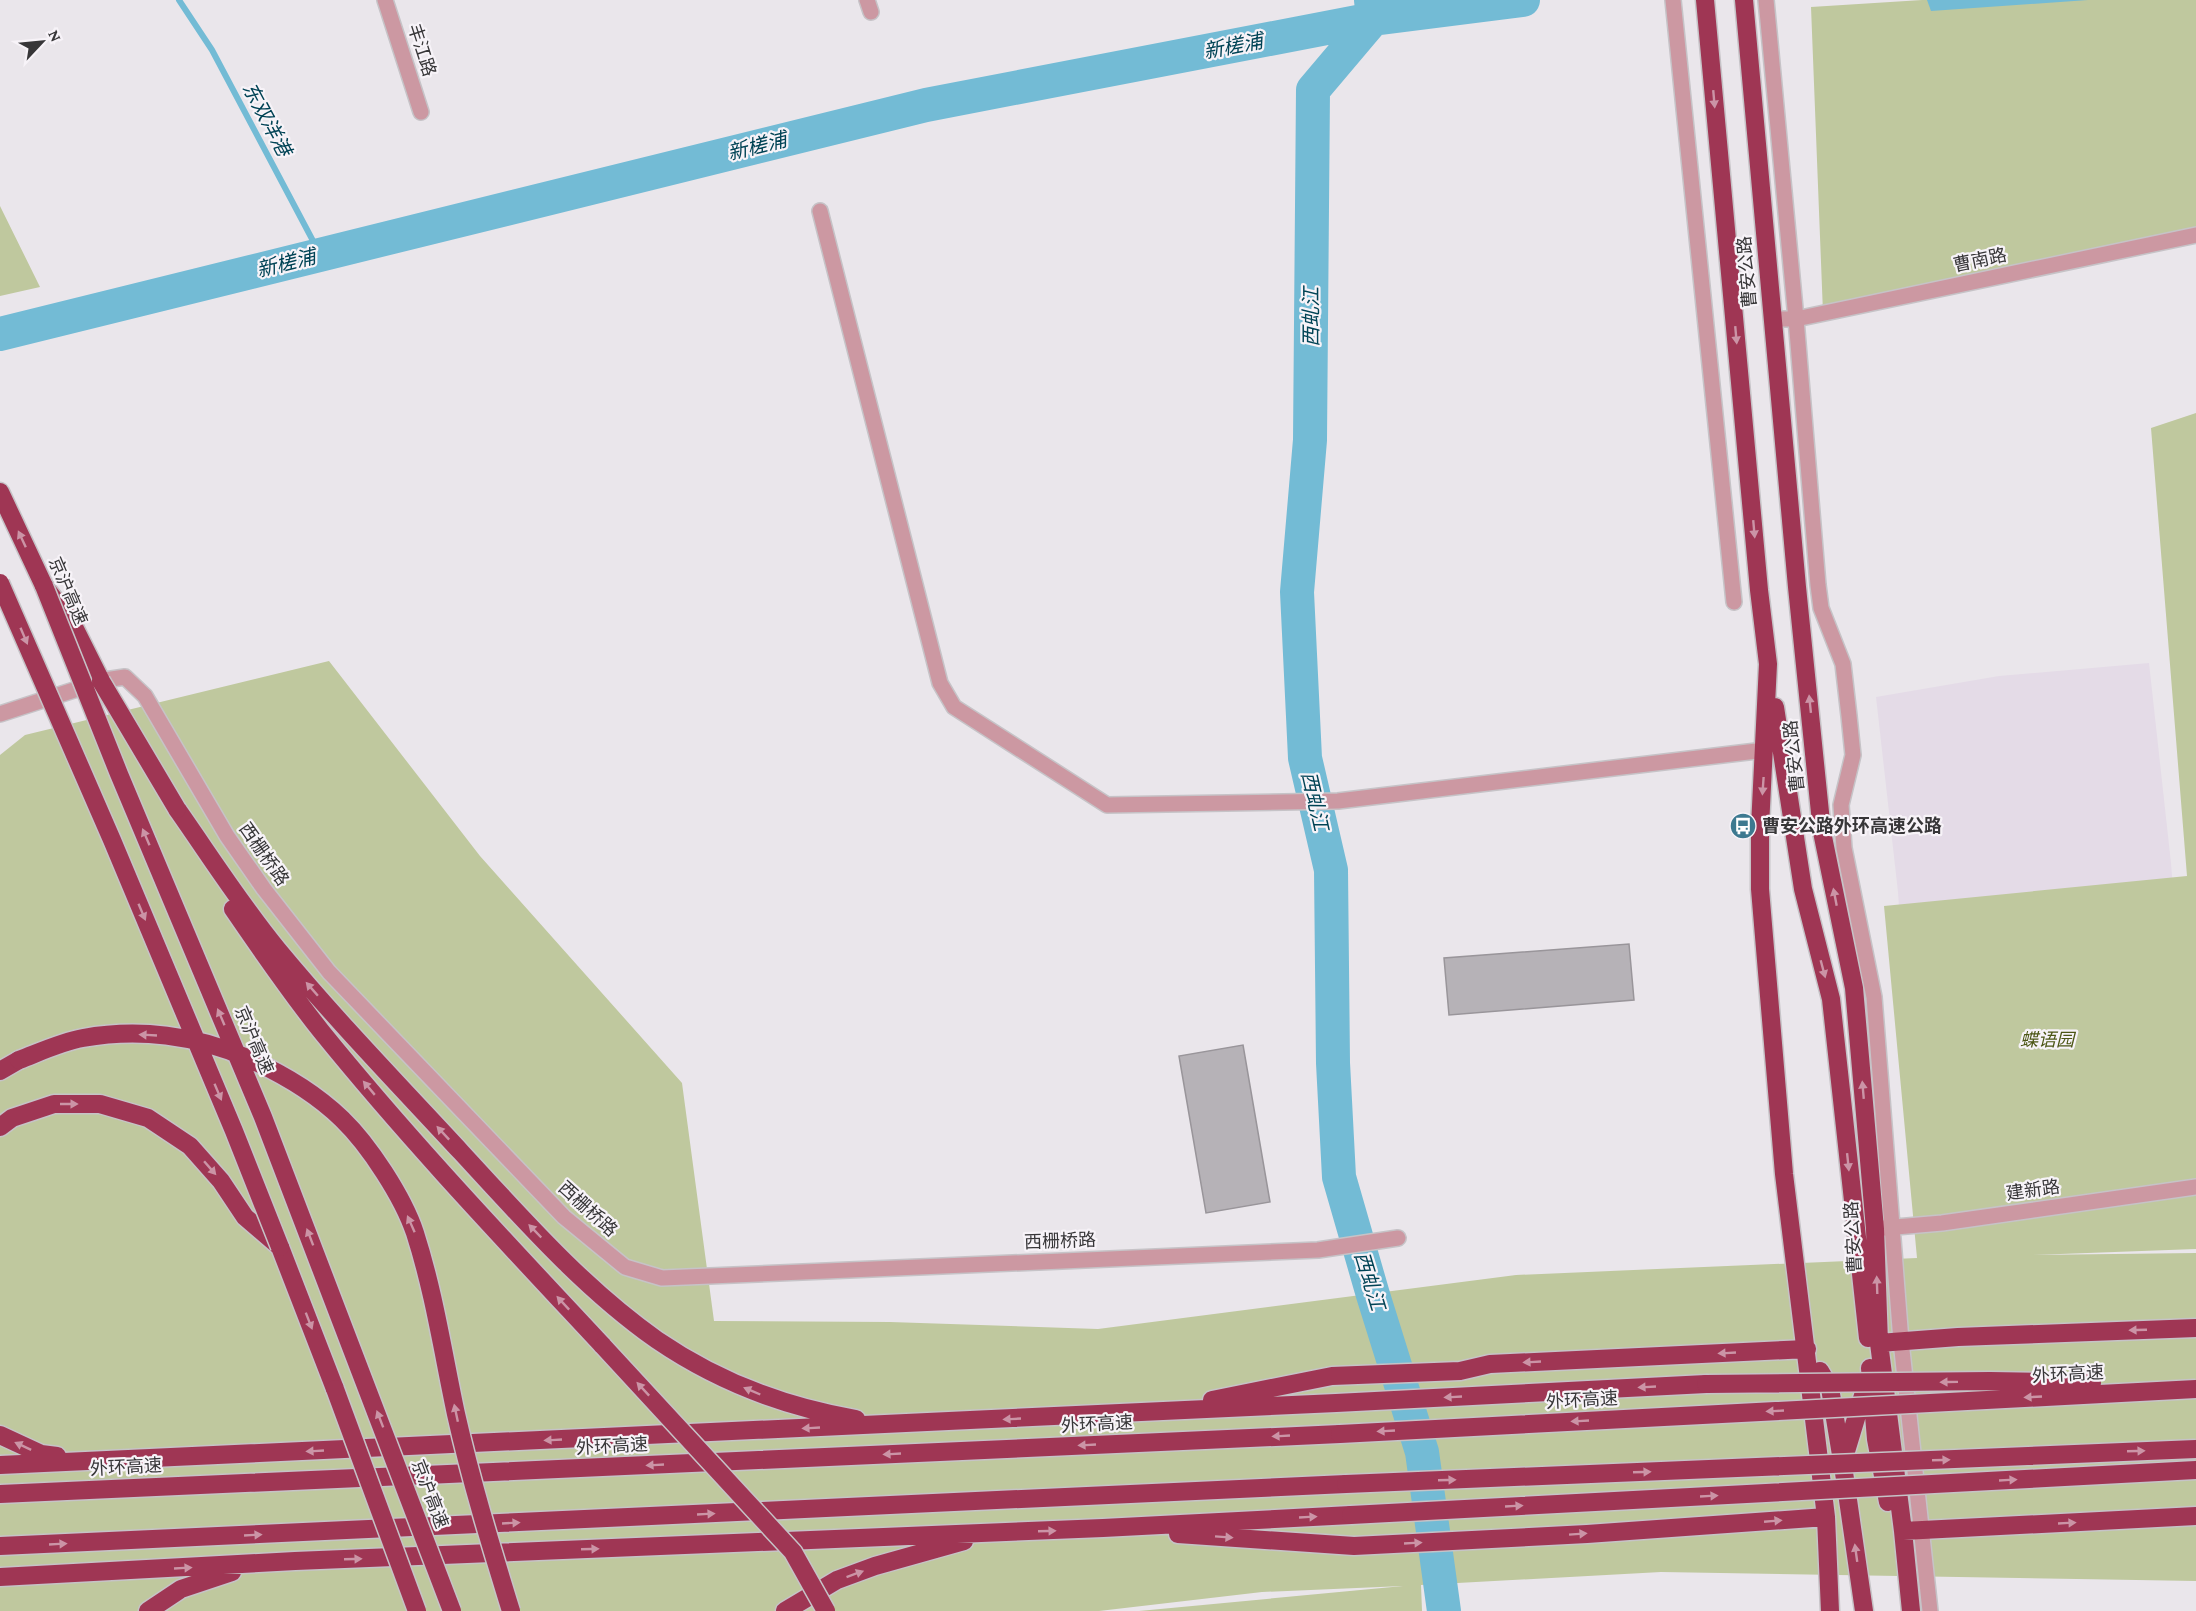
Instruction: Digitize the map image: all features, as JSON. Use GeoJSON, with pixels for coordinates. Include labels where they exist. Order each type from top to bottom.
{"type":"FeatureCollection","features":[{"type":"Feature","properties":{"kind":"highway","name":"曹安公路"},"geometry":{"type":"LineString","coordinates":[[1705,0],[1759,590],[1768,664],[1760,827],[1760,888],[1784,1174],[1826,1517],[1830,1611]]}},
{"type":"Feature","properties":{"kind":"highway","name":"曹安公路"},"geometry":{"type":"LineString","coordinates":[[1744,0],[1772,319],[1822,832],[1854,988],[1875,1228],[1879,1343],[1912,1530],[1911,1611]]}},
{"type":"Feature","properties":{"kind":"highway","name":"京沪高速"},"geometry":{"type":"LineString","coordinates":[[0,492],[44,586],[119,774],[263,1117],[452,1611]]}},
{"type":"Feature","properties":{"kind":"highway"},"geometry":{"type":"LineString","coordinates":[[0,583],[234,1131],[417,1611]]}},
{"type":"Feature","properties":{"kind":"highway"},"geometry":{"type":"LineString","coordinates":[[44,586],[70,621],[171,811],[216,885],[320,1029],[435,1164],[793,1552],[826,1611]]}},
{"type":"Feature","properties":{"kind":"highway"},"geometry":{"type":"LineString","coordinates":[[1768,664],[1803,889],[1831,999],[1876,1439],[1888,1503],[1912,1530],[2196,1516]]}},
{"type":"Feature","properties":{"kind":"highway"},"geometry":{"type":"LineString","coordinates":[[101,681],[177,809],[277,949],[334,1015],[483,1176],[592,1287],[658,1340],[727,1379],[757,1393],[831,1414],[890,1424]]}},
{"type":"Feature","properties":{"kind":"highway"},"geometry":{"type":"LineString","coordinates":[[0,1071],[19,1060],[54,1046],[83,1038],[124,1033],[194,1038],[226,1048],[269,1067],[300,1086],[342,1119],[393,1185],[414,1230],[432,1294],[473,1485],[511,1611]]}},
{"type":"Feature","properties":{"kind":"highway"},"geometry":{"type":"LineString","coordinates":[[0,1127],[12,1118],[54,1104],[100,1104],[148,1118],[190,1146],[221,1181],[245,1217],[280,1247]]}},
{"type":"Feature","properties":{"kind":"highway"},"geometry":{"type":"LineString","coordinates":[[1102,1528],[1354,1546],[1826,1517],[1879,1343],[1958,1337],[2196,1328]]}},
{"type":"Feature","properties":{"kind":"highway"},"geometry":{"type":"LineString","coordinates":[[1155,1412],[1332,1376],[1460,1371],[1490,1365],[1807,1349],[1830,1388],[1864,1611]]}},
{"type":"Feature","properties":{"kind":"highway"},"geometry":{"type":"LineString","coordinates":[[0,1465],[1155,1412],[1706,1384],[1990,1381],[2196,1387]]}},
{"type":"Feature","properties":{"kind":"highway","name":"外环高速"},"geometry":{"type":"LineString","coordinates":[[0,1494],[1340,1434],[2196,1387]]}},
{"type":"Feature","properties":{"kind":"highway"},"geometry":{"type":"LineString","coordinates":[[0,1435],[41,1454],[89,1461]]}},
{"type":"Feature","properties":{"kind":"highway"},"geometry":{"type":"LineString","coordinates":[[0,1546],[1346,1484],[2196,1449]]}},
{"type":"Feature","properties":{"kind":"highway"},"geometry":{"type":"LineString","coordinates":[[0,1576],[295,1561],[1102,1528],[2196,1470]]}},
{"type":"Feature","properties":{"kind":"highway"},"geometry":{"type":"LineString","coordinates":[[785,1611],[837,1580],[875,1566],[992,1533]]}},
{"type":"Feature","properties":{"kind":"highway"},"geometry":{"type":"LineString","coordinates":[[147,1611],[181,1589],[225,1573],[295,1561]]}},
{"type":"Feature","properties":{"kind":"street","name":"丰江路"},"geometry":{"type":"LineString","coordinates":[[385,0],[421,112]]}},
{"type":"Feature","properties":{"kind":"street"},"geometry":{"type":"LineString","coordinates":[[1673,0],[1734,602]]}},
{"type":"Feature","properties":{"kind":"street"},"geometry":{"type":"LineString","coordinates":[[1766,0],[1818,585],[1821,608],[1843,664],[1853,755],[1840,805],[1844,848],[1874,997],[1894,1227],[1912,1530],[1930,1611]]}},
{"type":"Feature","properties":{"kind":"street"},"geometry":{"type":"LineString","coordinates":[[820,211],[940,683],[954,707],[1107,805],[1338,801],[1765,750]]}},
{"type":"Feature","properties":{"kind":"street","name":"曹南路"},"geometry":{"type":"LineString","coordinates":[[1772,319],[1796,319],[2196,235]]}},
{"type":"Feature","properties":{"kind":"street","name":"西栅桥路"},"geometry":{"type":"LineString","coordinates":[[0,714],[105,680],[125,677],[145,696],[227,836],[264,889],[330,972],[564,1217],[625,1266],[662,1278],[1318,1250],[1398,1238]]}},
{"type":"Feature","properties":{"kind":"street","name":"建新路"},"geometry":{"type":"LineString","coordinates":[[1875,1228],[1942,1223],[2196,1187]]}},
{"type":"Feature","properties":{"kind":"shaded area"},"geometry":{"type":"Polygon","coordinates":[[[2149,663],[2171,863],[2196,1179],[1920,1215],[1898,892],[1876,697],[1999,676],[2149,663]]]}},
{"type":"Feature","properties":{"kind":"green space"},"geometry":{"type":"Polygon","coordinates":[[[1922,0],[2196,0],[2196,232],[1823,313],[1811,7],[1922,0]]]}},
{"type":"Feature","properties":{"kind":"green space"},"geometry":{"type":"Polygon","coordinates":[[[0,206],[40,287],[0,296],[0,206]]]}},
{"type":"Feature","properties":{"kind":"green space","name":"蝶语园"},"geometry":{"type":"Polygon","coordinates":[[[2196,413],[2196,1249],[2033,1255],[2196,1253],[2196,1581],[1661,1572],[1421,1585],[1422,1611],[1139,1611],[1403,1586],[1262,1592],[1099,1611],[0,1611],[0,755],[25,735],[329,661],[480,856],[682,1083],[714,1321],[890,1322],[1098,1329],[1516,1275],[1917,1258],[1884,906],[2187,876],[2151,428],[2196,413]]]}},
{"type":"Feature","properties":{"kind":"water"},"geometry":{"type":"Polygon","coordinates":[[[1927,0],[2088,0],[1931,11],[1927,0]]]}},
{"type":"Feature","properties":{"kind":"building"},"geometry":{"type":"Polygon","coordinates":[[[1629,944],[1634,1000],[1449,1015],[1444,958],[1629,944]]]}},
{"type":"Feature","properties":{"kind":"building"},"geometry":{"type":"Polygon","coordinates":[[[1243,1045],[1270,1202],[1206,1213],[1179,1056],[1243,1045]]]}},
{"type":"Feature","properties":{"kind":"waterway","name":"东双洋港"},"geometry":{"type":"LineString","coordinates":[[179,0],[212,50],[321,256]]}},
{"type":"Feature","properties":{"kind":"waterway","name":"西虬江"},"geometry":{"type":"LineString","coordinates":[[1371,0],[1373,19],[1313,90],[1310,440],[1297,592],[1305,758],[1331,870],[1333,1063],[1339,1177],[1422,1452],[1444,1611]]}},
{"type":"Feature","properties":{"kind":"waterway","name":"新槎浦"},"geometry":{"type":"LineString","coordinates":[[0,334],[926,105],[1373,19],[1523,0]]}},
{"type":"Feature","properties":{"kind":"place","name":"曹安公路外环高速公路"},"geometry":{"type":"Point","coordinates":[1743,826]}}]}
